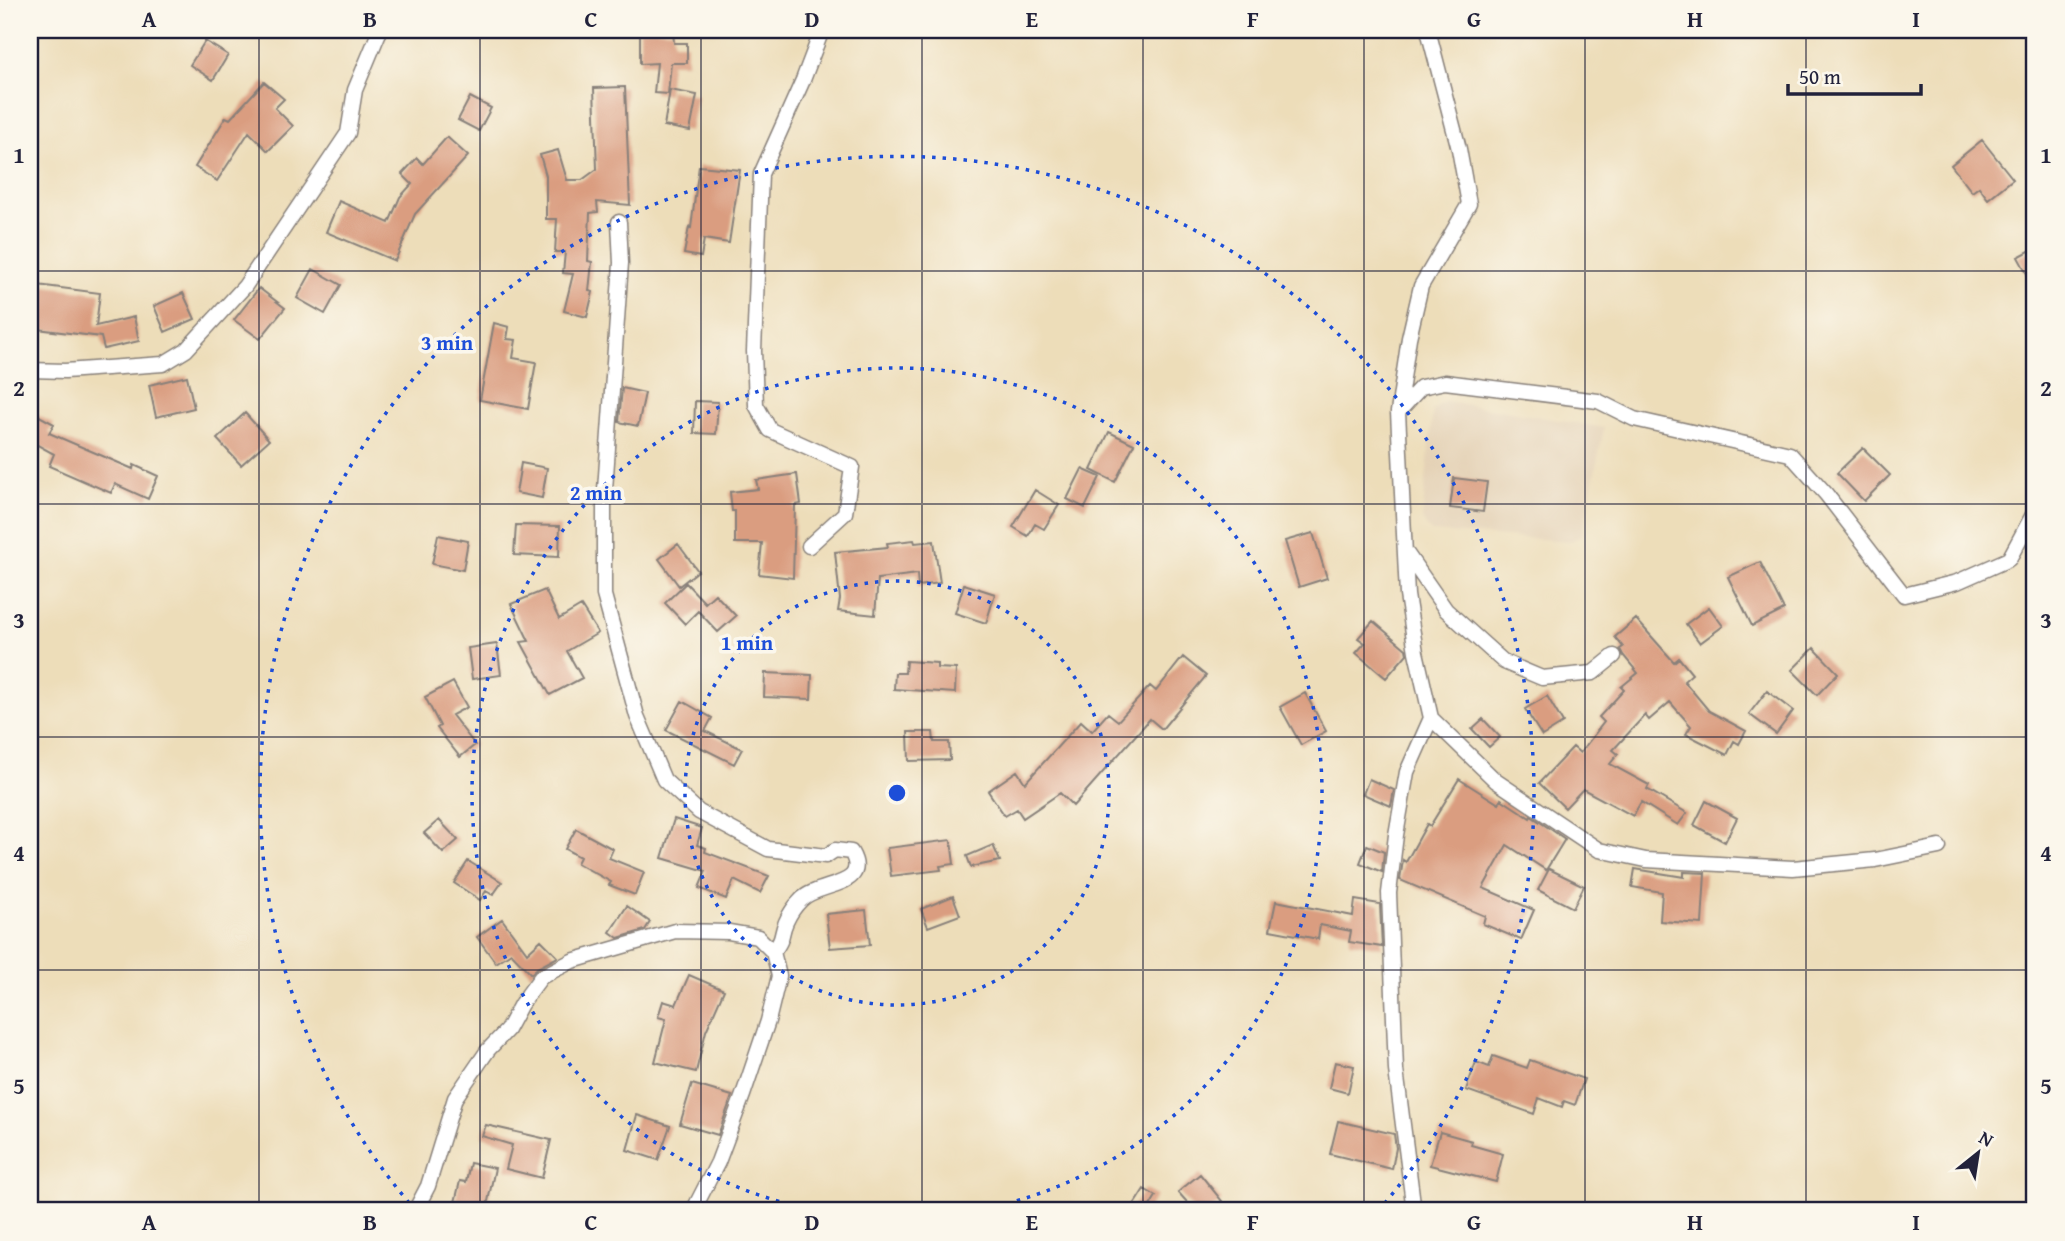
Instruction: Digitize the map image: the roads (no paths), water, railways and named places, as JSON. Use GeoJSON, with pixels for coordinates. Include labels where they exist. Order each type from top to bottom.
{"type":"FeatureCollection","features":[{"type":"Feature","properties":{"kind":"street"},"geometry":{"type":"LineString","coordinates":[[30,370],[65,371],[163,363],[186,350],[245,286],[348,133],[355,90],[380,30]]}},
{"type":"Feature","properties":{"kind":"street"},"geometry":{"type":"LineString","coordinates":[[809,546],[845,513],[852,467],[769,430],[756,405],[754,351],[761,174],[822,30]]}},
{"type":"Feature","properties":{"kind":"street"},"geometry":{"type":"LineString","coordinates":[[1429,30],[1459,149],[1469,204],[1421,286],[1409,338],[1398,412],[1409,606],[1432,718],[1496,781],[1599,850],[1646,860],[1793,868],[1875,860],[1939,847]]}},
{"type":"Feature","properties":{"kind":"street"},"geometry":{"type":"LineString","coordinates":[[619,222],[621,263],[604,504],[604,595],[637,716],[664,780],[698,812],[768,849],[826,856],[835,850],[851,852],[856,861],[856,869],[850,878],[802,898],[785,923],[782,941],[773,952]]}},
{"type":"Feature","properties":{"kind":"street"},"geometry":{"type":"LineString","coordinates":[[1398,412],[1421,387],[1445,382],[1598,401],[1634,419],[1790,454],[1826,494],[1904,595],[1957,582],[2009,559],[2035,511]]}},
{"type":"Feature","properties":{"kind":"street"},"geometry":{"type":"LineString","coordinates":[[1405,550],[1446,610],[1504,662],[1542,678],[1593,673],[1614,656]]}},
{"type":"Feature","properties":{"kind":"street"},"geometry":{"type":"LineString","coordinates":[[1414,1211],[1396,1070],[1389,893],[1407,772],[1432,718]]}},
{"type":"Feature","properties":{"kind":"street"},"geometry":{"type":"LineString","coordinates":[[415,1211],[428,1186],[455,1098],[488,1050],[507,1030],[521,1004],[541,977],[572,961],[675,931],[729,932],[758,937],[773,952],[779,976],[768,1021],[718,1162],[693,1211]]}}]}
